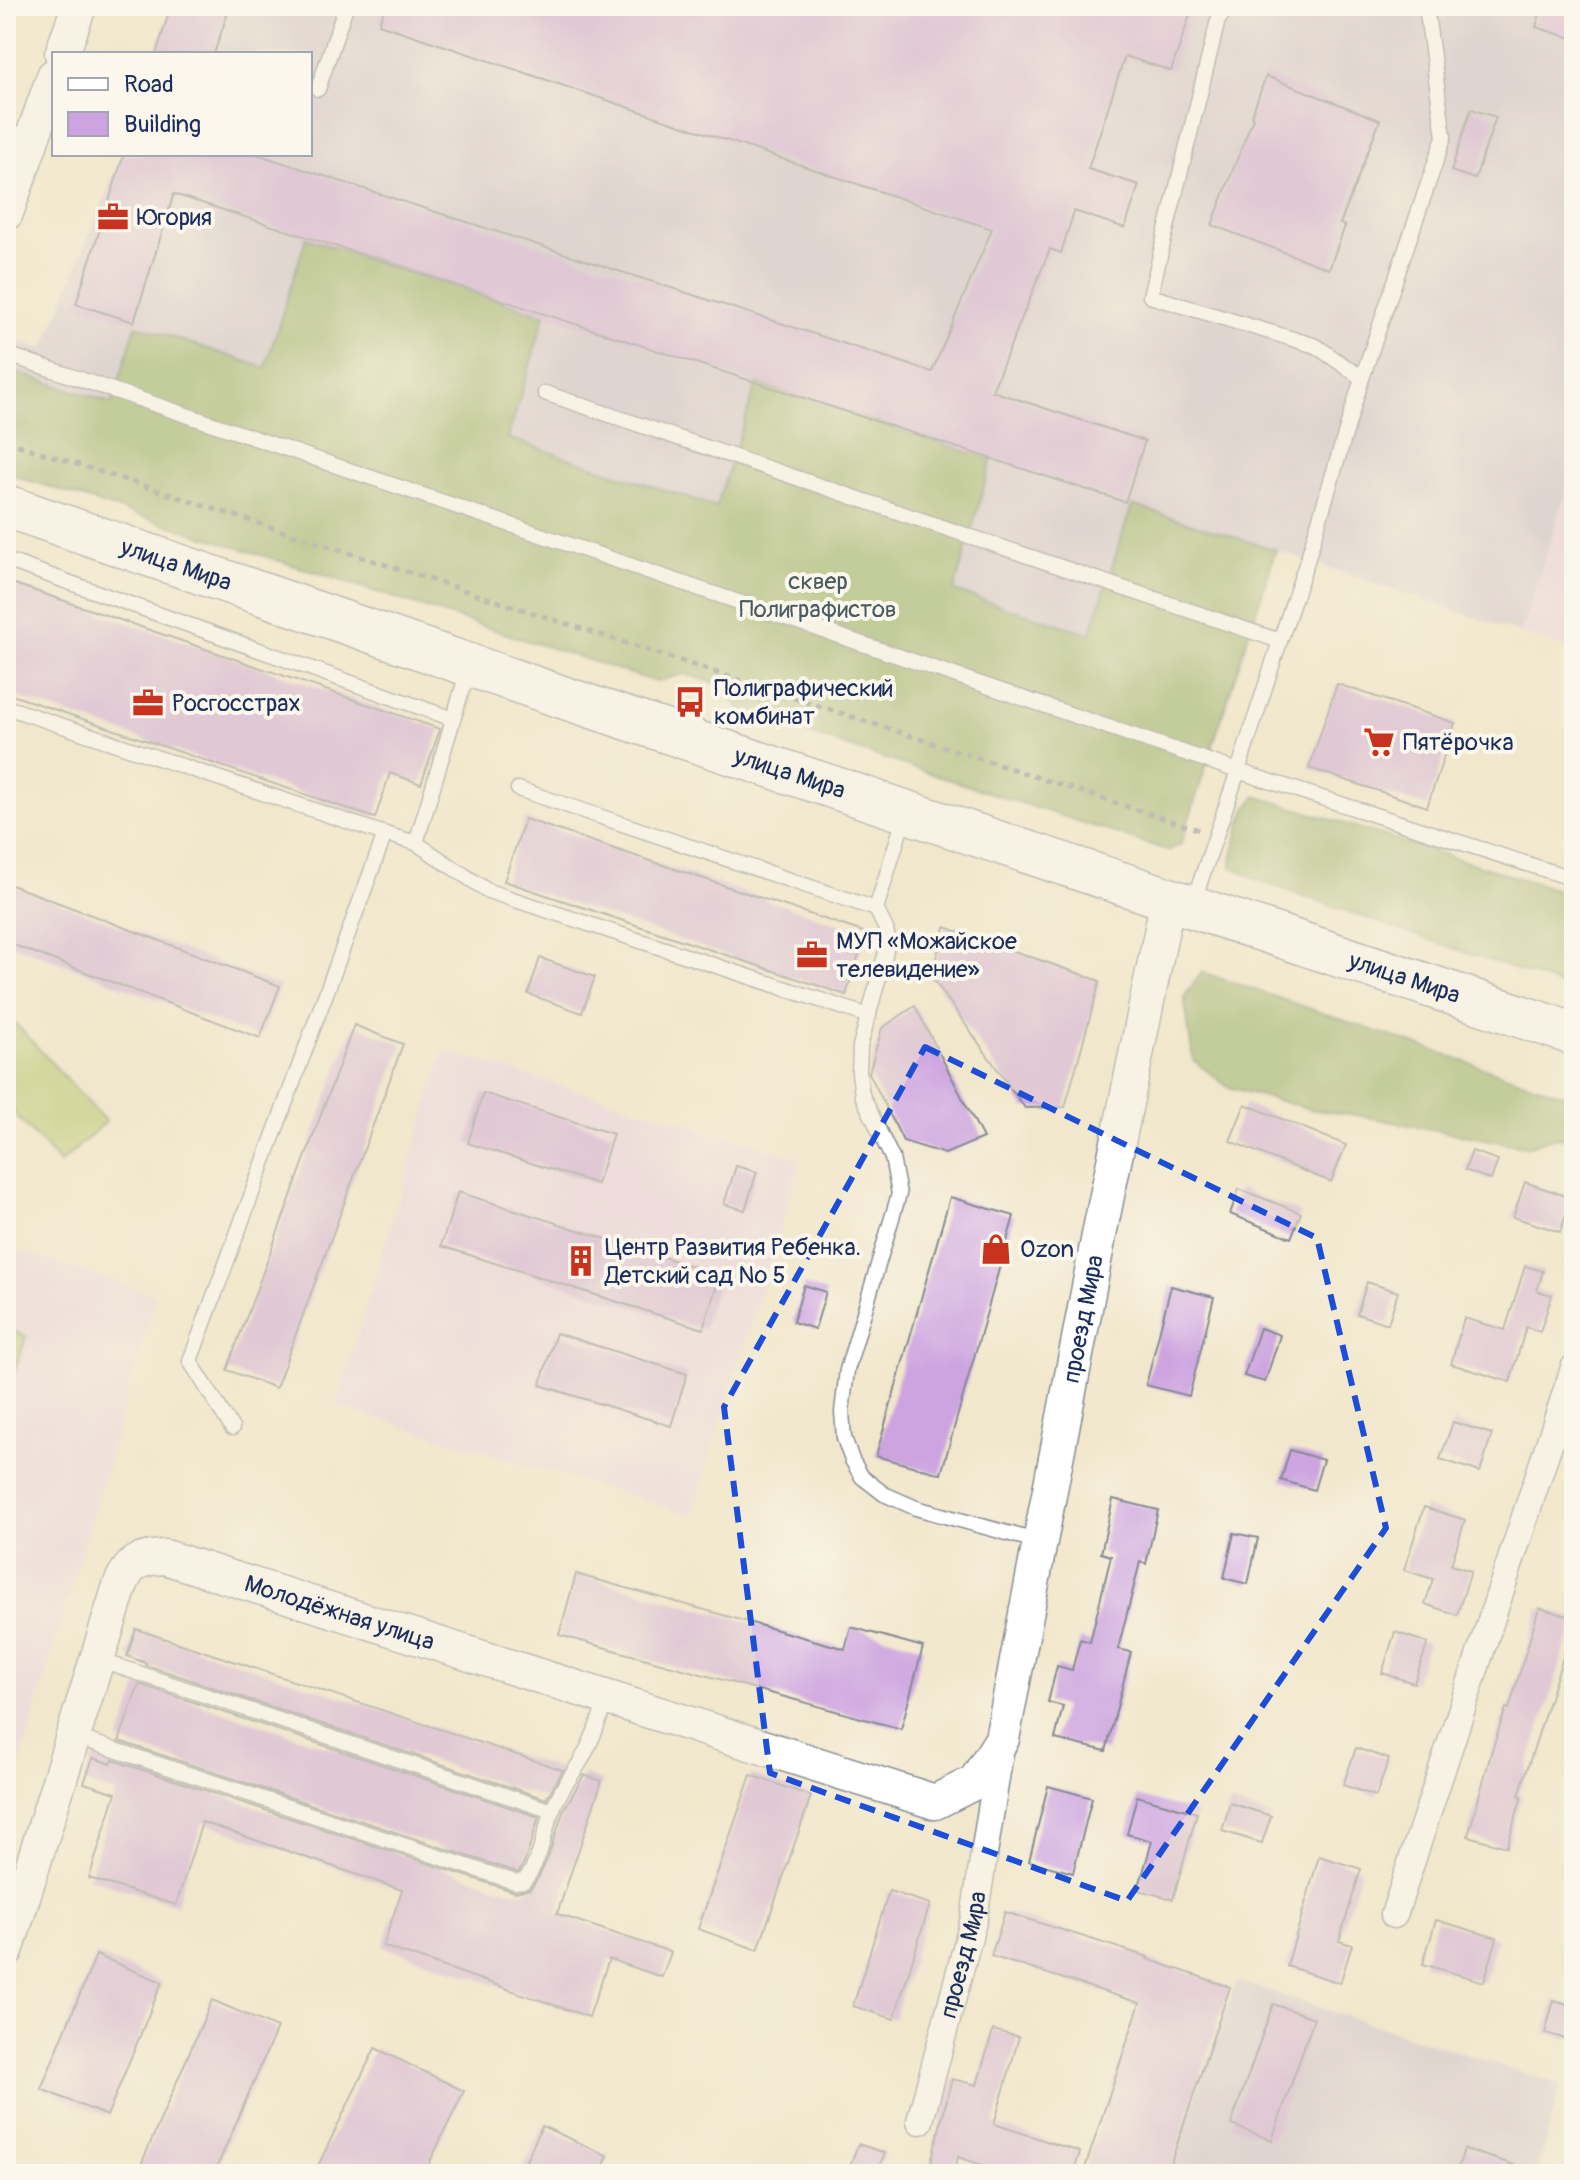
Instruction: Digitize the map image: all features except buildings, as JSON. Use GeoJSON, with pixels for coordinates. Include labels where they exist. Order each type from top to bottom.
{"type":"FeatureCollection","features":[{"type":"Feature","properties":{"kind":"main road","name":"улица Мира"},"geometry":{"type":"LineString","coordinates":[[6,506],[469,665],[1574,1034]]}},
{"type":"Feature","properties":{"kind":"street"},"geometry":{"type":"LineString","coordinates":[[63,52],[79,6]]}},
{"type":"Feature","properties":{"kind":"street"},"geometry":{"type":"LineString","coordinates":[[6,213],[24,147],[52,81]]}},
{"type":"Feature","properties":{"kind":"street","name":"проезд Мира"},"geometry":{"type":"LineString","coordinates":[[920,2121],[974,1918],[1002,1739],[1101,1225],[1180,903]]}},
{"type":"Feature","properties":{"kind":"street"},"geometry":{"type":"LineString","coordinates":[[1394,1915],[1574,1368]]}},
{"type":"Feature","properties":{"kind":"street","name":"Молодёжная улица"},"geometry":{"type":"LineString","coordinates":[[6,1951],[125,1573],[146,1558],[165,1557],[935,1802]]}},
{"type":"Feature","properties":{"kind":"street","name":"проезд Мира"},"geometry":{"type":"LineString","coordinates":[[935,1802],[975,1782],[1002,1739]]}},
{"type":"Feature","properties":{"kind":"lane"},"geometry":{"type":"LineString","coordinates":[[318,89],[346,6]]}},
{"type":"Feature","properties":{"kind":"lane"},"geometry":{"type":"LineString","coordinates":[[1229,6],[1218,20],[1150,296],[1316,346],[1362,378]]}},
{"type":"Feature","properties":{"kind":"lane"},"geometry":{"type":"LineString","coordinates":[[1180,903],[1215,835],[1238,771],[1307,561],[1362,378],[1444,137],[1426,6]]}},
{"type":"Feature","properties":{"kind":"lane"},"geometry":{"type":"LineString","coordinates":[[6,354],[1238,771],[1574,879]]}},
{"type":"Feature","properties":{"kind":"lane"},"geometry":{"type":"LineString","coordinates":[[545,393],[1280,641]]}},
{"type":"Feature","properties":{"kind":"lane"},"geometry":{"type":"LineString","coordinates":[[6,560],[453,719]]}},
{"type":"Feature","properties":{"kind":"lane"},"geometry":{"type":"LineString","coordinates":[[416,843],[469,665]]}},
{"type":"Feature","properties":{"kind":"lane"},"geometry":{"type":"LineString","coordinates":[[6,707],[416,843],[488,891],[869,1016]]}},
{"type":"Feature","properties":{"kind":"lane"},"geometry":{"type":"LineString","coordinates":[[518,789],[876,909]]}},
{"type":"Feature","properties":{"kind":"lane"},"geometry":{"type":"LineString","coordinates":[[906,811],[876,909],[888,939],[860,1046],[859,1073],[862,1095],[892,1158],[899,1194],[847,1370],[842,1412],[844,1438],[862,1477],[884,1494],[916,1508],[1040,1542]]}},
{"type":"Feature","properties":{"kind":"lane"},"geometry":{"type":"LineString","coordinates":[[232,1428],[190,1361],[385,834]]}},
{"type":"Feature","properties":{"kind":"lane"},"geometry":{"type":"LineString","coordinates":[[96,1659],[552,1811]]}},
{"type":"Feature","properties":{"kind":"lane"},"geometry":{"type":"LineString","coordinates":[[72,1736],[515,1882],[524,1881],[536,1864],[552,1811],[564,1784],[590,1743],[607,1697]]}},
{"type":"Feature","properties":{"kind":"path"},"geometry":{"type":"LineString","coordinates":[[6,441],[1215,835]]}},
{"type":"Feature","properties":{"kind":"highlighted area"},"geometry":{"type":"Polygon","coordinates":[[[925,1047],[1317,1238],[1386,1528],[1127,1901],[770,1773],[724,1407],[925,1047]]]}},
{"type":"Feature","properties":{"kind":"shaded area"},"geometry":{"type":"Polygon","coordinates":[[[171,6],[1574,6],[1574,470],[1520,633],[1276,550],[1192,812],[6,369],[10,338],[44,349],[121,156],[312,156],[312,52],[157,52],[171,6]]]}},
{"type":"Feature","properties":{"kind":"shaded area"},"geometry":{"type":"Polygon","coordinates":[[[1574,470],[1574,650],[1520,633],[1574,470]]]}},
{"type":"Feature","properties":{"kind":"shaded area"},"geometry":{"type":"Polygon","coordinates":[[[444,1050],[801,1159],[692,1515],[336,1406],[444,1050]]]}},
{"type":"Feature","properties":{"kind":"shaded area"},"geometry":{"type":"Polygon","coordinates":[[[6,1247],[156,1295],[6,1812],[6,1247]]]}},
{"type":"Feature","properties":{"kind":"shaded area"},"geometry":{"type":"Polygon","coordinates":[[[1237,1981],[1561,2085],[1536,2174],[1166,2174],[1237,1981]]]}},
{"type":"Feature","properties":{"kind":"green space","name":"сквер Полиграфистов"},"geometry":{"type":"Polygon","coordinates":[[[306,238],[545,315],[508,438],[716,507],[757,383],[992,459],[954,591],[1090,634],[1132,505],[1276,550],[1181,844],[1169,851],[744,713],[718,684],[684,674],[656,682],[6,473],[6,369],[112,403],[136,325],[265,368],[306,238]]]}},
{"type":"Feature","properties":{"kind":"green space"},"geometry":{"type":"Polygon","coordinates":[[[1256,796],[1574,895],[1574,990],[1254,879],[1231,866],[1242,820],[1256,796]]]}},
{"type":"Feature","properties":{"kind":"green space"},"geometry":{"type":"Polygon","coordinates":[[[1202,972],[1570,1097],[1574,1100],[1574,1137],[1552,1138],[1527,1147],[1313,1110],[1228,1087],[1193,1060],[1184,997],[1202,972]]]}},
{"type":"Feature","properties":{"kind":"green space"},"geometry":{"type":"Polygon","coordinates":[[[6,1013],[106,1122],[60,1163],[6,1104],[6,1013]]]}},
{"type":"Feature","properties":{"kind":"green space"},"geometry":{"type":"Polygon","coordinates":[[[6,1329],[26,1336],[6,1398],[6,1329]]]}},
{"type":"Feature","properties":{"kind":"place","name":"Югория"},"geometry":{"type":"Point","coordinates":[113,217]}},
{"type":"Feature","properties":{"kind":"place","name":"Полиграфический комбинат"},"geometry":{"type":"Point","coordinates":[690,702]}},
{"type":"Feature","properties":{"kind":"place","name":"Росгосстрах"},"geometry":{"type":"Point","coordinates":[148,703]}},
{"type":"Feature","properties":{"kind":"place","name":"Пятёрочка"},"geometry":{"type":"Point","coordinates":[1379,742]}},
{"type":"Feature","properties":{"kind":"place","name":"МУП «Можайское телевидение»"},"geometry":{"type":"Point","coordinates":[812,955]}},
{"type":"Feature","properties":{"kind":"place","name":"Ozon"},"geometry":{"type":"Point","coordinates":[996,1249]}},
{"type":"Feature","properties":{"kind":"place","name":"Центр Развития Ребенка. Детский сад № 5"},"geometry":{"type":"Point","coordinates":[581,1261]}}]}
